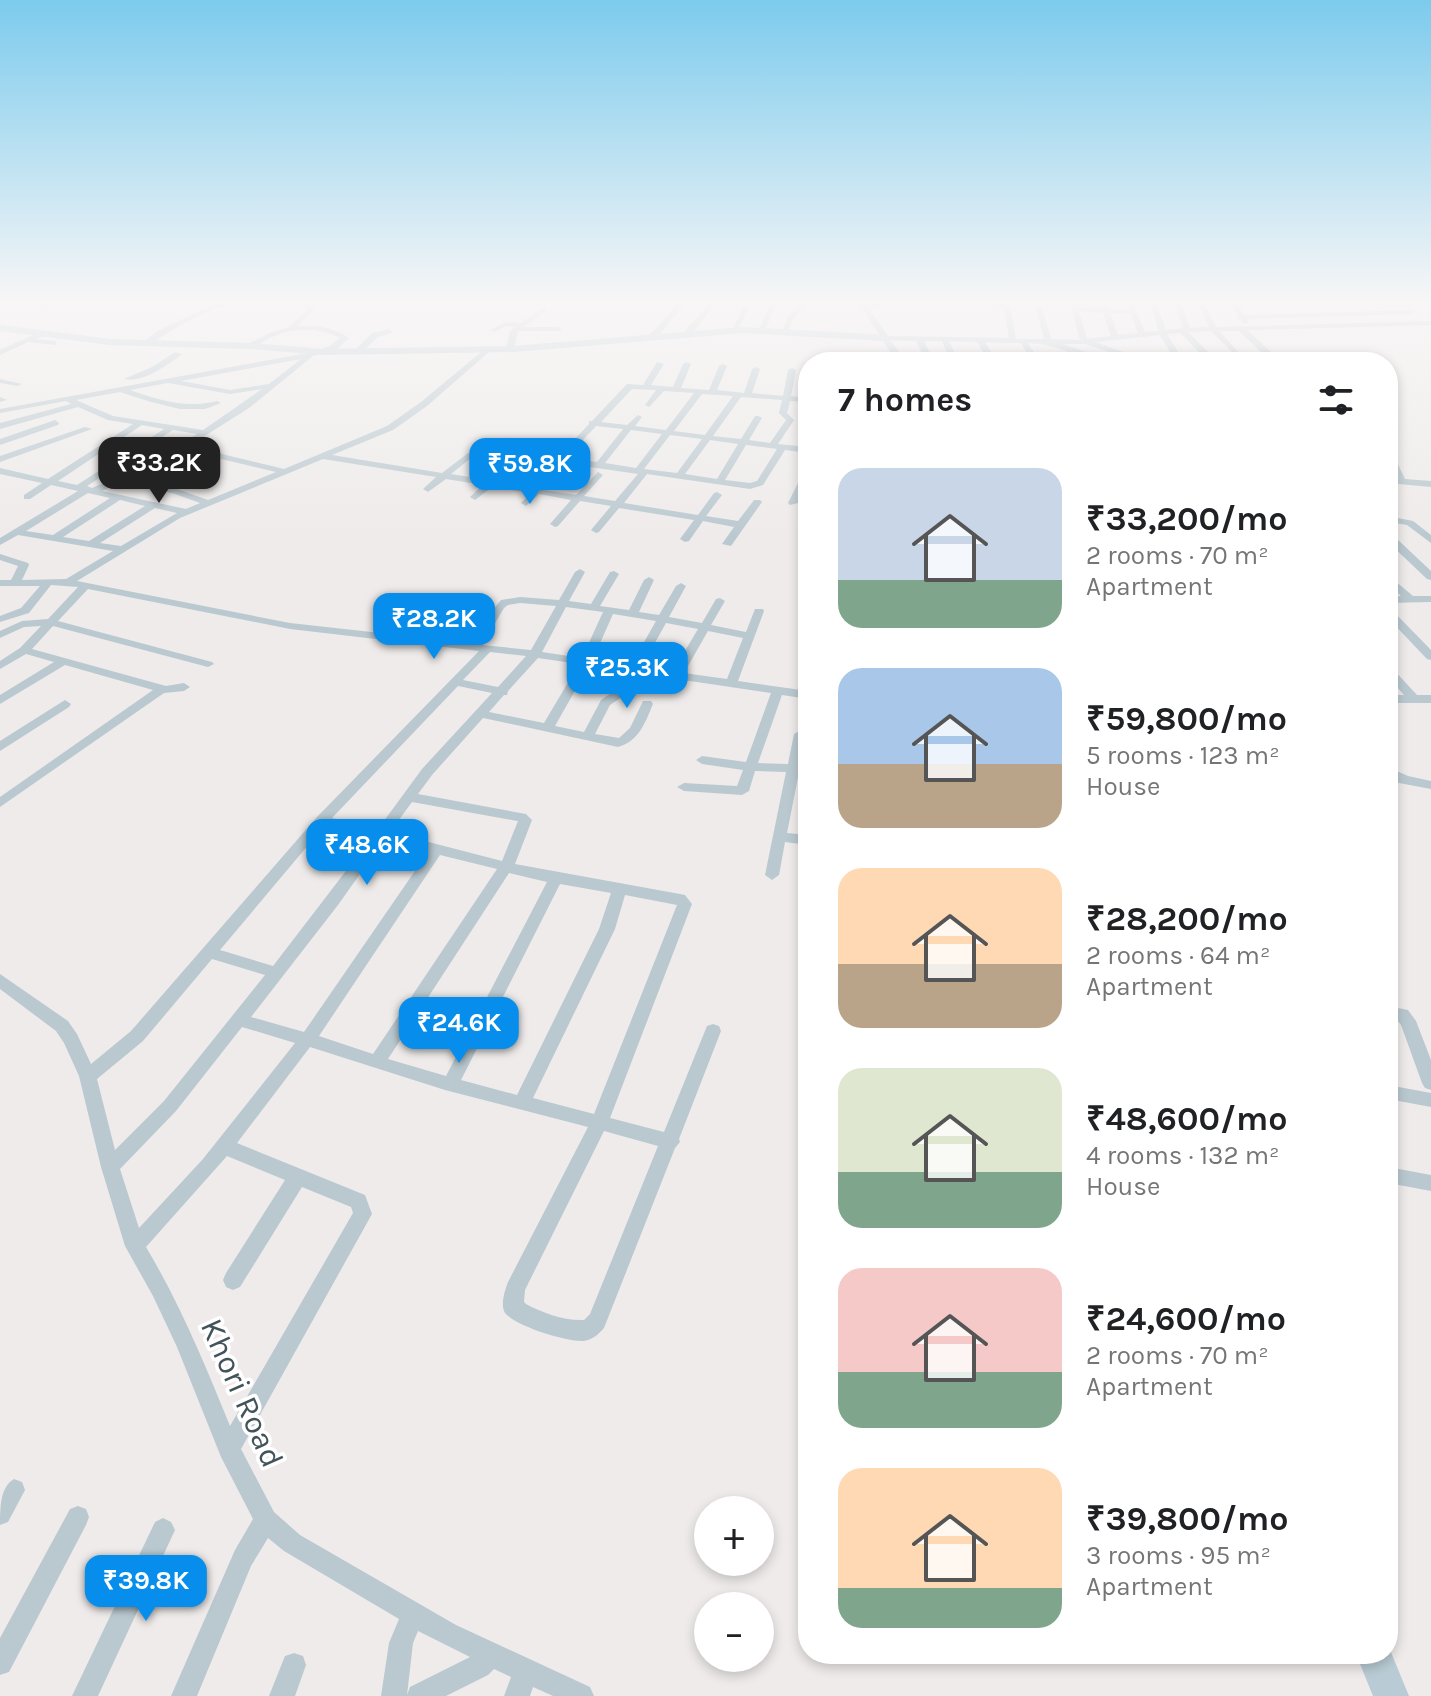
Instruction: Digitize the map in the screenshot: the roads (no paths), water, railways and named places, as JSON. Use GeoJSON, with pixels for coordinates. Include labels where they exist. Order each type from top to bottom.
{"type":"FeatureCollection","features":[{"type":"Feature","properties":{"kind":"street"},"geometry":{"type":"LineString","coordinates":[[114,388],[127,379]]}},
{"type":"Feature","properties":{"kind":"street"},"geometry":{"type":"LineString","coordinates":[[0,411],[171,379]]}},
{"type":"Feature","properties":{"kind":"street"},"geometry":{"type":"LineString","coordinates":[[87,489],[150,467],[246,406],[281,379]]}},
{"type":"Feature","properties":{"kind":"street"},"geometry":{"type":"LineString","coordinates":[[68,582],[186,512],[390,428],[453,379]]}},
{"type":"Feature","properties":{"kind":"street"},"geometry":{"type":"LineString","coordinates":[[646,387],[651,379]]}},
{"type":"Feature","properties":{"kind":"street"},"geometry":{"type":"LineString","coordinates":[[676,390],[681,379]]}},
{"type":"Feature","properties":{"kind":"street"},"geometry":{"type":"LineString","coordinates":[[712,393],[718,379]]}},
{"type":"Feature","properties":{"kind":"street"},"geometry":{"type":"LineString","coordinates":[[679,477],[743,396],[751,379]]}},
{"type":"Feature","properties":{"kind":"street"},"geometry":{"type":"LineString","coordinates":[[790,379],[787,399],[783,413],[790,420],[760,483],[743,486],[641,472],[598,470],[564,458],[592,423],[627,388],[662,388],[743,396],[787,399],[798,400]]}},
{"type":"Feature","properties":{"kind":"street"},"geometry":{"type":"LineString","coordinates":[[166,380],[230,392],[274,385]]}},
{"type":"Feature","properties":{"kind":"street"},"geometry":{"type":"LineString","coordinates":[[1,381],[18,384]]}},
{"type":"Feature","properties":{"kind":"street"},"geometry":{"type":"LineString","coordinates":[[114,388],[186,407],[201,408],[217,403]]}},
{"type":"Feature","properties":{"kind":"street"},"geometry":{"type":"LineString","coordinates":[[649,405],[662,388]]}},
{"type":"Feature","properties":{"kind":"street"},"geometry":{"type":"LineString","coordinates":[[596,530],[620,504],[667,432],[699,392]]}},
{"type":"Feature","properties":{"kind":"street"},"geometry":{"type":"LineString","coordinates":[[64,398],[99,414],[202,432]]}},
{"type":"Feature","properties":{"kind":"street"},"geometry":{"type":"LineString","coordinates":[[0,426],[79,404]]}},
{"type":"Feature","properties":{"kind":"street"},"geometry":{"type":"LineString","coordinates":[[72,424],[99,414]]}},
{"type":"Feature","properties":{"kind":"street"},"geometry":{"type":"LineString","coordinates":[[555,524],[579,498],[638,417]]}},
{"type":"Feature","properties":{"kind":"street"},"geometry":{"type":"LineString","coordinates":[[719,483],[758,418]]}},
{"type":"Feature","properties":{"kind":"street"},"geometry":{"type":"LineString","coordinates":[[0,444],[55,423]]}},
{"type":"Feature","properties":{"kind":"street"},"geometry":{"type":"LineString","coordinates":[[27,497],[140,423]]}},
{"type":"Feature","properties":{"kind":"street"},"geometry":{"type":"LineString","coordinates":[[592,423],[798,446]]}},
{"type":"Feature","properties":{"kind":"street"},"geometry":{"type":"LineString","coordinates":[[0,542],[87,489],[171,428]]}},
{"type":"Feature","properties":{"kind":"street"},"geometry":{"type":"LineString","coordinates":[[0,459],[88,429]]}},
{"type":"Feature","properties":{"kind":"street"},"geometry":{"type":"LineString","coordinates":[[0,444],[17,453]]}},
{"type":"Feature","properties":{"kind":"street"},"geometry":{"type":"LineString","coordinates":[[180,447],[287,472]]}},
{"type":"Feature","properties":{"kind":"street"},"geometry":{"type":"LineString","coordinates":[[323,456],[742,525]]}},
{"type":"Feature","properties":{"kind":"street"},"geometry":{"type":"LineString","coordinates":[[428,489],[468,456]]}},
{"type":"Feature","properties":{"kind":"street"},"geometry":{"type":"LineString","coordinates":[[475,497],[511,464]]}},
{"type":"Feature","properties":{"kind":"street"},"geometry":{"type":"LineString","coordinates":[[0,471],[186,512]]}},
{"type":"Feature","properties":{"kind":"street"},"geometry":{"type":"LineString","coordinates":[[526,503],[556,472]]}},
{"type":"Feature","properties":{"kind":"street"},"geometry":{"type":"LineString","coordinates":[[0,481],[13,474]]}},
{"type":"Feature","properties":{"kind":"street"},"geometry":{"type":"LineString","coordinates":[[1398,474],[1401,480],[1431,484]]}},
{"type":"Feature","properties":{"kind":"street"},"geometry":{"type":"LineString","coordinates":[[118,480],[174,491],[208,503]]}},
{"type":"Feature","properties":{"kind":"street"},"geometry":{"type":"LineString","coordinates":[[793,503],[798,493]]}},
{"type":"Feature","properties":{"kind":"street"},"geometry":{"type":"LineString","coordinates":[[685,539],[717,495]]}},
{"type":"Feature","properties":{"kind":"street"},"geometry":{"type":"LineString","coordinates":[[56,537],[120,496]]}},
{"type":"Feature","properties":{"kind":"street"},"geometry":{"type":"LineString","coordinates":[[727,544],[757,502]]}},
{"type":"Feature","properties":{"kind":"street"},"geometry":{"type":"LineString","coordinates":[[92,543],[155,504]]}},
{"type":"Feature","properties":{"kind":"street"},"geometry":{"type":"LineString","coordinates":[[1398,521],[1410,523],[1431,540]]}},
{"type":"Feature","properties":{"kind":"street"},"geometry":{"type":"LineString","coordinates":[[0,527],[121,549]]}},
{"type":"Feature","properties":{"kind":"street"},"geometry":{"type":"LineString","coordinates":[[1398,540],[1431,540]]}},
{"type":"Feature","properties":{"kind":"street"},"geometry":{"type":"LineString","coordinates":[[1398,547],[1431,577]]}},
{"type":"Feature","properties":{"kind":"street"},"geometry":{"type":"LineString","coordinates":[[0,557],[24,565],[15,583]]}},
{"type":"Feature","properties":{"kind":"street"},"geometry":{"type":"LineString","coordinates":[[110,1167],[170,1106],[277,973],[427,772],[535,654],[580,572]]}},
{"type":"Feature","properties":{"kind":"street"},"geometry":{"type":"LineString","coordinates":[[593,609],[614,574]]}},
{"type":"Feature","properties":{"kind":"street"},"geometry":{"type":"LineString","coordinates":[[632,615],[649,580]]}},
{"type":"Feature","properties":{"kind":"street"},"geometry":{"type":"LineString","coordinates":[[0,619],[38,602],[48,582]]}},
{"type":"Feature","properties":{"kind":"street"},"geometry":{"type":"LineString","coordinates":[[0,583],[68,582],[290,626],[535,654],[798,693]]}},
{"type":"Feature","properties":{"kind":"street"},"geometry":{"type":"LineString","coordinates":[[0,666],[24,650],[86,585]]}},
{"type":"Feature","properties":{"kind":"street"},"geometry":{"type":"LineString","coordinates":[[587,738],[605,703],[631,685],[681,586]]}},
{"type":"Feature","properties":{"kind":"street"},"geometry":{"type":"LineString","coordinates":[[1398,588],[1410,599]]}},
{"type":"Feature","properties":{"kind":"street"},"geometry":{"type":"LineString","coordinates":[[1398,600],[1429,601]]}},
{"type":"Feature","properties":{"kind":"street"},"geometry":{"type":"LineString","coordinates":[[88,1076],[137,1036],[322,820],[453,682],[480,649],[507,601],[561,604],[750,636]]}},
{"type":"Feature","properties":{"kind":"street"},"geometry":{"type":"LineString","coordinates":[[677,674],[720,601]]}},
{"type":"Feature","properties":{"kind":"street"},"geometry":{"type":"LineString","coordinates":[[547,729],[586,661],[609,611]]}},
{"type":"Feature","properties":{"kind":"street"},"geometry":{"type":"LineString","coordinates":[[732,682],[759,611]]}},
{"type":"Feature","properties":{"kind":"street"},"geometry":{"type":"LineString","coordinates":[[0,635],[22,624],[51,622],[208,664]]}},
{"type":"Feature","properties":{"kind":"street"},"geometry":{"type":"LineString","coordinates":[[1398,622],[1431,657]]}},
{"type":"Feature","properties":{"kind":"street"},"geometry":{"type":"LineString","coordinates":[[24,650],[162,689],[184,687]]}},
{"type":"Feature","properties":{"kind":"street"},"geometry":{"type":"LineString","coordinates":[[0,700],[64,661]]}},
{"type":"Feature","properties":{"kind":"street"},"geometry":{"type":"LineString","coordinates":[[1398,681],[1414,699]]}},
{"type":"Feature","properties":{"kind":"street"},"geometry":{"type":"LineString","coordinates":[[453,682],[503,692]]}},
{"type":"Feature","properties":{"kind":"street"},"geometry":{"type":"LineString","coordinates":[[0,803],[162,689]]}},
{"type":"Feature","properties":{"kind":"street"},"geometry":{"type":"LineString","coordinates":[[684,787],[742,791],[778,689]]}},
{"type":"Feature","properties":{"kind":"street"},"geometry":{"type":"LineString","coordinates":[[1398,699],[1431,699]]}},
{"type":"Feature","properties":{"kind":"street"},"geometry":{"type":"LineString","coordinates":[[0,747],[65,704]]}},
{"type":"Feature","properties":{"kind":"street"},"geometry":{"type":"LineString","coordinates":[[482,714],[618,743],[626,741],[647,704]]}},
{"type":"Feature","properties":{"kind":"street"},"geometry":{"type":"LineString","coordinates":[[702,760],[749,767],[798,768]]}},
{"type":"Feature","properties":{"kind":"street"},"geometry":{"type":"LineString","coordinates":[[1398,777],[1431,785]]}},
{"type":"Feature","properties":{"kind":"street"},"geometry":{"type":"LineString","coordinates":[[772,875],[798,778]]}},
{"type":"Feature","properties":{"kind":"street"},"geometry":{"type":"LineString","coordinates":[[377,1062],[507,865],[525,820],[409,797]]}},
{"type":"Feature","properties":{"kind":"street"},"geometry":{"type":"LineString","coordinates":[[322,820],[556,878],[680,899],[685,904],[600,1121],[515,1289],[513,1307],[520,1314],[573,1331],[588,1330],[597,1321],[713,1031]]}},
{"type":"Feature","properties":{"kind":"street"},"geometry":{"type":"LineString","coordinates":[[780,837],[798,839]]}},
{"type":"Feature","properties":{"kind":"street"},"geometry":{"type":"LineString","coordinates":[[135,1246],[223,1146],[309,1037],[437,849]]}},
{"type":"Feature","properties":{"kind":"street"},"geometry":{"type":"LineString","coordinates":[[450,1084],[556,878]]}},
{"type":"Feature","properties":{"kind":"street"},"geometry":{"type":"LineString","coordinates":[[522,1103],[607,929],[619,890]]}},
{"type":"Feature","properties":{"kind":"street"},"geometry":{"type":"LineString","coordinates":[[210,953],[277,973]]}},
{"type":"Feature","properties":{"kind":"street","name":"Khori Road"},"geometry":{"type":"LineString","coordinates":[[0,980],[62,1026],[88,1076],[110,1167],[135,1246],[185,1341],[229,1449],[266,1520],[292,1543],[413,1614],[581,1696]]}},
{"type":"Feature","properties":{"kind":"street"},"geometry":{"type":"LineString","coordinates":[[1398,1014],[1408,1021],[1431,1083]]}},
{"type":"Feature","properties":{"kind":"street"},"geometry":{"type":"LineString","coordinates":[[239,1020],[309,1037],[450,1084],[671,1142]]}},
{"type":"Feature","properties":{"kind":"street"},"geometry":{"type":"LineString","coordinates":[[1398,1094],[1431,1100]]}},
{"type":"Feature","properties":{"kind":"street"},"geometry":{"type":"LineString","coordinates":[[223,1146],[358,1201],[363,1206],[363,1214],[229,1449]]}},
{"type":"Feature","properties":{"kind":"street"},"geometry":{"type":"LineString","coordinates":[[233,1280],[298,1176]]}},
{"type":"Feature","properties":{"kind":"street"},"geometry":{"type":"LineString","coordinates":[[1398,1177],[1431,1183]]}},
{"type":"Feature","properties":{"kind":"street"},"geometry":{"type":"LineString","coordinates":[[0,1514],[14,1490]]}},
{"type":"Feature","properties":{"kind":"street"},"geometry":{"type":"LineString","coordinates":[[0,1663],[78,1517]]}},
{"type":"Feature","properties":{"kind":"street"},"geometry":{"type":"LineString","coordinates":[[184,1696],[243,1558],[266,1520]]}},
{"type":"Feature","properties":{"kind":"street"},"geometry":{"type":"LineString","coordinates":[[85,1696],[163,1530]]}},
{"type":"Feature","properties":{"kind":"street"},"geometry":{"type":"LineString","coordinates":[[394,1696],[401,1643],[413,1614]]}},
{"type":"Feature","properties":{"kind":"street"},"geometry":{"type":"LineString","coordinates":[[419,1696],[479,1666],[491,1654]]}},
{"type":"Feature","properties":{"kind":"street"},"geometry":{"type":"LineString","coordinates":[[1378,1664],[1391,1696]]}},
{"type":"Feature","properties":{"kind":"street"},"geometry":{"type":"LineString","coordinates":[[282,1696],[294,1665]]}},
{"type":"Feature","properties":{"kind":"street"},"geometry":{"type":"LineString","coordinates":[[517,1696],[526,1670]]}}]}
